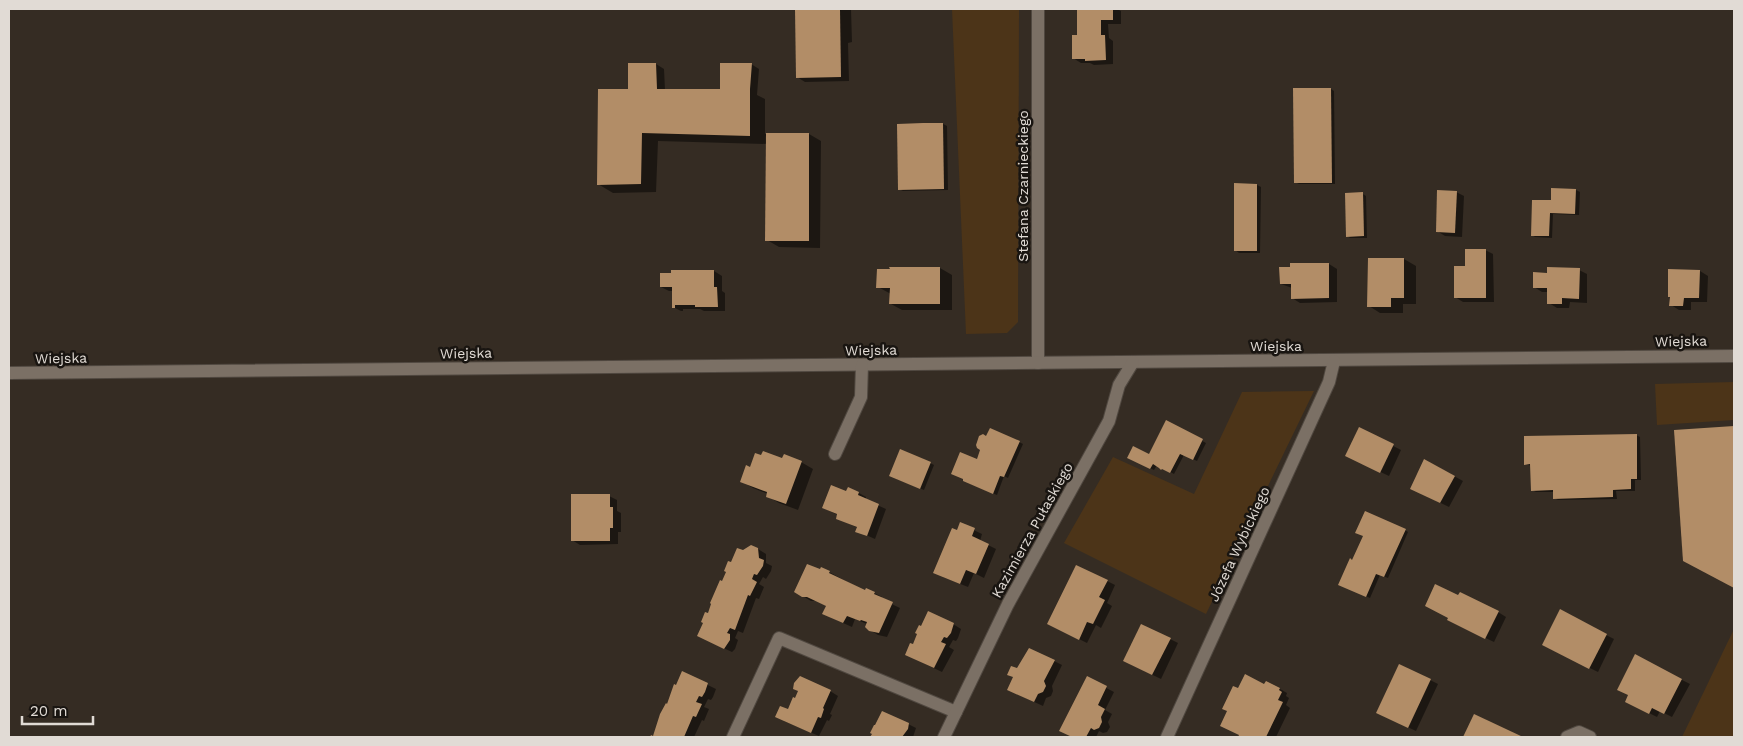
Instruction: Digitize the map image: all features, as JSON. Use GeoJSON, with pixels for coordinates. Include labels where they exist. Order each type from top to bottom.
{"type":"FeatureCollection","features":[{"type":"Feature","properties":{"kind":"street","name":"Stefana Czarnieckiego"},"geometry":{"type":"LineString","coordinates":[[1038,9],[1038,363]]}},
{"type":"Feature","properties":{"kind":"street","name":"Wiejska"},"geometry":{"type":"LineString","coordinates":[[9,374],[1734,356]]}},
{"type":"Feature","properties":{"kind":"street","name":"Józefa Wybickiego"},"geometry":{"type":"LineString","coordinates":[[1167,737],[1329,382],[1334,361]]}},
{"type":"Feature","properties":{"kind":"street","name":"Kazimierza Pułaskiego"},"geometry":{"type":"LineString","coordinates":[[944,737],[1008,604],[1108,421],[1119,385],[1133,362]]}},
{"type":"Feature","properties":{"kind":"street"},"geometry":{"type":"LineString","coordinates":[[835,454],[861,397],[862,365]]}},
{"type":"Feature","properties":{"kind":"street"},"geometry":{"type":"LineString","coordinates":[[733,737],[779,638],[956,712]]}},
{"type":"Feature","properties":{"kind":"street"},"geometry":{"type":"LineString","coordinates":[[1567,737],[1579,732],[1590,737]]}},
{"type":"Feature","properties":{"kind":"shaded area"},"geometry":{"type":"Polygon","coordinates":[[[952,9],[1019,9],[1018,322],[1007,333],[966,334],[952,9]]]}},
{"type":"Feature","properties":{"kind":"shaded area"},"geometry":{"type":"Polygon","coordinates":[[[1734,382],[1734,420],[1657,425],[1655,384],[1734,382]]]}},
{"type":"Feature","properties":{"kind":"shaded area"},"geometry":{"type":"Polygon","coordinates":[[[1314,391],[1206,614],[1064,543],[1113,457],[1194,494],[1242,392],[1314,391]]]}},
{"type":"Feature","properties":{"kind":"shaded area"},"geometry":{"type":"Polygon","coordinates":[[[1734,629],[1734,737],[1682,737],[1734,629]]]}},
{"type":"Feature","properties":{"kind":"building"},"geometry":{"type":"Polygon","coordinates":[[[795,9],[840,9],[841,77],[796,78],[795,9]]]}},
{"type":"Feature","properties":{"kind":"building"},"geometry":{"type":"Polygon","coordinates":[[[1077,9],[1113,9],[1113,20],[1101,20],[1101,35],[1105,35],[1106,60],[1085,61],[1085,59],[1072,59],[1072,35],[1077,35],[1077,9]]]}},
{"type":"Feature","properties":{"kind":"building"},"geometry":{"type":"Polygon","coordinates":[[[628,63],[656,63],[657,89],[720,89],[720,63],[752,63],[750,136],[642,133],[641,184],[597,185],[598,89],[628,89],[628,63]]]}},
{"type":"Feature","properties":{"kind":"building"},"geometry":{"type":"Polygon","coordinates":[[[1293,88],[1331,88],[1332,183],[1294,183],[1293,88]]]}},
{"type":"Feature","properties":{"kind":"building"},"geometry":{"type":"Polygon","coordinates":[[[943,123],[944,189],[898,190],[897,124],[943,123]]]}},
{"type":"Feature","properties":{"kind":"building"},"geometry":{"type":"Polygon","coordinates":[[[766,133],[809,133],[809,241],[765,241],[766,133]]]}},
{"type":"Feature","properties":{"kind":"building"},"geometry":{"type":"Polygon","coordinates":[[[1234,183],[1257,184],[1257,251],[1234,251],[1234,183]]]}},
{"type":"Feature","properties":{"kind":"building"},"geometry":{"type":"Polygon","coordinates":[[[1551,188],[1576,189],[1575,214],[1550,213],[1549,236],[1531,236],[1532,200],[1551,200],[1551,188]]]}},
{"type":"Feature","properties":{"kind":"building"},"geometry":{"type":"Polygon","coordinates":[[[1437,190],[1457,191],[1455,233],[1436,232],[1437,190]]]}},
{"type":"Feature","properties":{"kind":"building"},"geometry":{"type":"Polygon","coordinates":[[[1363,192],[1364,236],[1346,237],[1345,193],[1363,192]]]}},
{"type":"Feature","properties":{"kind":"building"},"geometry":{"type":"Polygon","coordinates":[[[1465,249],[1486,249],[1486,298],[1454,298],[1454,266],[1465,266],[1465,249]]]}},
{"type":"Feature","properties":{"kind":"building"},"geometry":{"type":"Polygon","coordinates":[[[1368,258],[1404,258],[1404,298],[1391,298],[1391,307],[1367,307],[1368,258]]]}},
{"type":"Feature","properties":{"kind":"building"},"geometry":{"type":"Polygon","coordinates":[[[1290,263],[1329,263],[1329,298],[1291,299],[1291,284],[1280,284],[1279,267],[1290,267],[1290,263]]]}},
{"type":"Feature","properties":{"kind":"building"},"geometry":{"type":"Polygon","coordinates":[[[889,267],[940,267],[940,304],[889,304],[890,288],[876,288],[877,269],[890,269],[889,267]]]}},
{"type":"Feature","properties":{"kind":"building"},"geometry":{"type":"Polygon","coordinates":[[[1547,267],[1580,268],[1579,299],[1562,298],[1562,304],[1547,304],[1547,288],[1533,288],[1533,272],[1547,273],[1547,267]]]}},
{"type":"Feature","properties":{"kind":"building"},"geometry":{"type":"Polygon","coordinates":[[[1668,269],[1700,270],[1699,298],[1684,298],[1683,306],[1669,306],[1668,269]]]}},
{"type":"Feature","properties":{"kind":"building"},"geometry":{"type":"Polygon","coordinates":[[[671,270],[714,270],[714,287],[717,287],[718,307],[675,305],[675,308],[672,308],[672,287],[660,287],[660,273],[671,273],[671,270]]]}},
{"type":"Feature","properties":{"kind":"building"},"geometry":{"type":"Polygon","coordinates":[[[1166,420],[1203,439],[1193,460],[1180,454],[1170,473],[1161,470],[1153,464],[1150,469],[1127,458],[1133,446],[1149,454],[1166,420]]]}},
{"type":"Feature","properties":{"kind":"building"},"geometry":{"type":"Polygon","coordinates":[[[1734,426],[1734,588],[1683,561],[1674,430],[1734,426]]]}},
{"type":"Feature","properties":{"kind":"building"},"geometry":{"type":"Polygon","coordinates":[[[1359,427],[1394,444],[1380,473],[1345,456],[1359,427]]]}},
{"type":"Feature","properties":{"kind":"building"},"geometry":{"type":"Polygon","coordinates":[[[990,428],[1020,441],[1004,477],[1000,476],[993,494],[951,474],[960,452],[977,459],[980,450],[976,445],[979,436],[983,434],[986,436],[990,428]]]}},
{"type":"Feature","properties":{"kind":"building"},"geometry":{"type":"Polygon","coordinates":[[[1637,434],[1637,479],[1631,479],[1631,489],[1613,490],[1613,497],[1553,499],[1553,490],[1531,491],[1530,464],[1524,465],[1524,436],[1637,434]]]}},
{"type":"Feature","properties":{"kind":"building"},"geometry":{"type":"Polygon","coordinates":[[[900,449],[931,462],[920,489],[889,476],[900,449]]]}},
{"type":"Feature","properties":{"kind":"building"},"geometry":{"type":"Polygon","coordinates":[[[763,451],[782,458],[784,454],[802,461],[786,504],[766,497],[767,492],[740,482],[746,465],[750,467],[755,453],[761,455],[763,451]]]}},
{"type":"Feature","properties":{"kind":"building"},"geometry":{"type":"Polygon","coordinates":[[[1424,459],[1455,476],[1440,503],[1410,489],[1424,459]]]}},
{"type":"Feature","properties":{"kind":"building"},"geometry":{"type":"Polygon","coordinates":[[[831,485],[846,491],[848,487],[859,492],[858,495],[879,504],[867,536],[855,532],[857,527],[836,519],[837,514],[822,508],[831,485]]]}},
{"type":"Feature","properties":{"kind":"building"},"geometry":{"type":"Polygon","coordinates":[[[571,494],[610,494],[610,507],[613,507],[613,528],[610,528],[610,541],[571,541],[571,494]]]}},
{"type":"Feature","properties":{"kind":"building"},"geometry":{"type":"Polygon","coordinates":[[[1365,511],[1406,529],[1384,577],[1376,574],[1366,597],[1338,585],[1350,558],[1352,560],[1363,536],[1355,533],[1365,511]]]}},
{"type":"Feature","properties":{"kind":"building"},"geometry":{"type":"Polygon","coordinates":[[[960,522],[975,528],[972,536],[989,544],[976,574],[966,570],[960,584],[933,573],[952,528],[957,530],[960,522]]]}},
{"type":"Feature","properties":{"kind":"building"},"geometry":{"type":"Polygon","coordinates":[[[751,545],[758,548],[759,558],[764,560],[763,566],[757,575],[754,574],[752,579],[757,582],[750,596],[748,595],[735,630],[730,628],[727,633],[730,634],[730,640],[724,649],[697,636],[703,623],[701,622],[705,612],[708,613],[710,603],[720,580],[722,581],[726,572],[724,571],[728,561],[731,562],[737,548],[743,550],[751,545]]]}},
{"type":"Feature","properties":{"kind":"building"},"geometry":{"type":"Polygon","coordinates":[[[807,564],[820,569],[821,567],[830,571],[829,573],[865,590],[866,588],[875,592],[874,594],[893,602],[879,633],[869,631],[865,627],[867,622],[861,620],[847,616],[843,623],[822,614],[826,606],[794,592],[807,564]]]}},
{"type":"Feature","properties":{"kind":"building"},"geometry":{"type":"Polygon","coordinates":[[[1076,565],[1108,580],[1099,597],[1105,600],[1093,624],[1087,622],[1079,640],[1047,624],[1076,565]]]}},
{"type":"Feature","properties":{"kind":"building"},"geometry":{"type":"Polygon","coordinates":[[[1435,584],[1458,595],[1460,592],[1499,611],[1485,639],[1447,620],[1448,618],[1425,606],[1435,584]]]}},
{"type":"Feature","properties":{"kind":"building"},"geometry":{"type":"Polygon","coordinates":[[[1560,609],[1607,634],[1589,669],[1542,645],[1560,609]]]}},
{"type":"Feature","properties":{"kind":"building"},"geometry":{"type":"Polygon","coordinates":[[[928,611],[954,623],[951,633],[947,638],[944,637],[941,642],[946,644],[934,668],[905,655],[910,643],[913,644],[917,634],[915,633],[919,625],[921,626],[928,611]]]}},
{"type":"Feature","properties":{"kind":"building"},"geometry":{"type":"Polygon","coordinates":[[[1141,624],[1171,638],[1152,675],[1123,661],[1141,624]]]}},
{"type":"Feature","properties":{"kind":"building"},"geometry":{"type":"Polygon","coordinates":[[[1029,648],[1055,660],[1044,681],[1046,686],[1043,692],[1038,694],[1034,702],[1007,690],[1013,677],[1007,675],[1011,666],[1017,668],[1029,648]]]}},
{"type":"Feature","properties":{"kind":"building"},"geometry":{"type":"Polygon","coordinates":[[[1635,654],[1682,679],[1664,714],[1652,708],[1649,714],[1625,702],[1628,695],[1617,690],[1635,654]]]}},
{"type":"Feature","properties":{"kind":"building"},"geometry":{"type":"Polygon","coordinates":[[[1399,664],[1431,679],[1408,728],[1376,713],[1399,664]]]}},
{"type":"Feature","properties":{"kind":"building"},"geometry":{"type":"Polygon","coordinates":[[[682,671],[708,683],[702,697],[699,696],[696,702],[702,704],[696,717],[693,716],[684,737],[650,737],[651,735],[653,736],[660,714],[667,704],[674,684],[676,685],[682,671]]]}},
{"type":"Feature","properties":{"kind":"building"},"geometry":{"type":"Polygon","coordinates":[[[1245,674],[1264,684],[1266,681],[1280,688],[1279,690],[1282,692],[1278,700],[1283,702],[1266,737],[1238,737],[1239,735],[1220,726],[1227,711],[1222,709],[1233,686],[1238,688],[1245,674]]]}},
{"type":"Feature","properties":{"kind":"building"},"geometry":{"type":"Polygon","coordinates":[[[800,676],[831,690],[821,718],[818,717],[811,733],[775,717],[780,706],[788,709],[793,697],[795,698],[798,691],[793,689],[794,683],[800,676]]]}},
{"type":"Feature","properties":{"kind":"building"},"geometry":{"type":"Polygon","coordinates":[[[1087,676],[1107,686],[1098,705],[1105,709],[1101,717],[1102,722],[1099,728],[1094,730],[1091,728],[1086,737],[1072,737],[1059,731],[1087,676]]]}},
{"type":"Feature","properties":{"kind":"building"},"geometry":{"type":"Polygon","coordinates":[[[882,711],[909,723],[908,729],[902,737],[870,737],[872,734],[870,733],[882,711]]]}},
{"type":"Feature","properties":{"kind":"building"},"geometry":{"type":"Polygon","coordinates":[[[1474,714],[1523,737],[1463,737],[1474,714]]]}}]}
